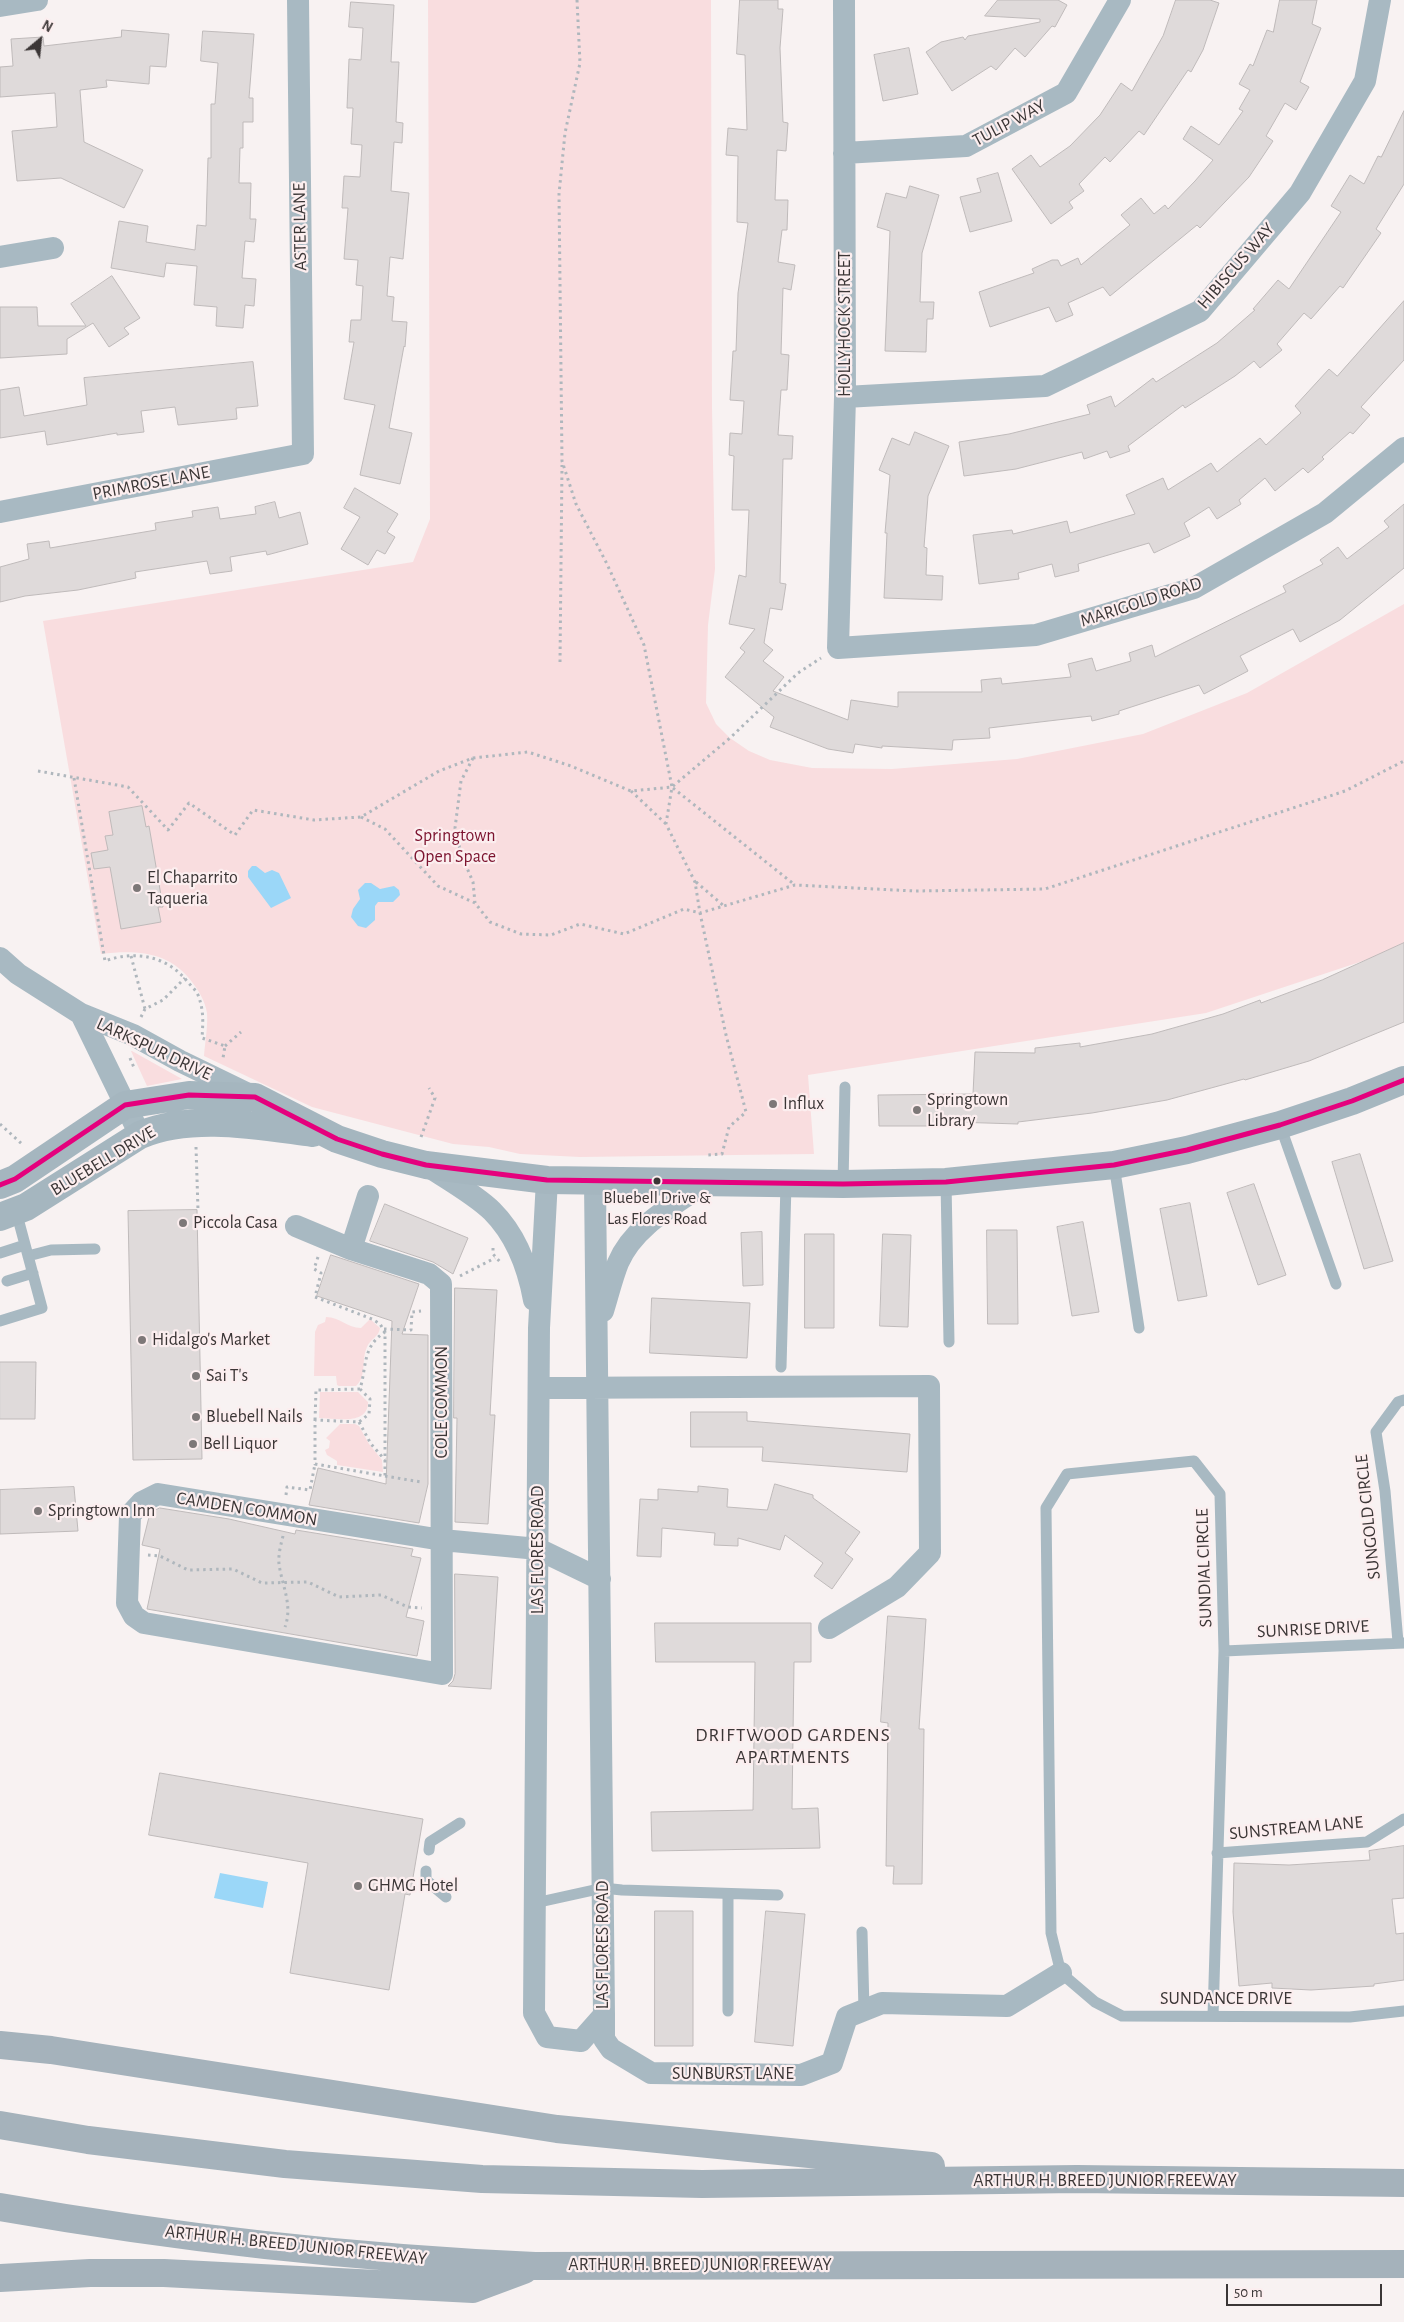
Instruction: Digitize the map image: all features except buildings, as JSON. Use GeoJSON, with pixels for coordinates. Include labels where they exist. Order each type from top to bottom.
{"type":"FeatureCollection","features":[{"type":"Feature","properties":{"kind":"highway"},"geometry":{"type":"LineString","coordinates":[[0,2026],[51,2050]]}},
{"type":"Feature","properties":{"kind":"highway"},"geometry":{"type":"LineString","coordinates":[[0,2045],[51,2050],[557,2128],[1077,2179]]}},
{"type":"Feature","properties":{"kind":"highway","name":"ARTHUR H. BREED JUNIOR FREEWAY"},"geometry":{"type":"LineString","coordinates":[[0,2124],[88,2140],[285,2164],[482,2179],[702,2184],[1077,2179],[1404,2182]]}},
{"type":"Feature","properties":{"kind":"highway","name":"ARTHUR H. BREED JUNIOR FREEWAY"},"geometry":{"type":"LineString","coordinates":[[0,2207],[82,2222],[274,2245],[464,2262],[535,2266],[1404,2264]]}},
{"type":"Feature","properties":{"kind":"highway"},"geometry":{"type":"LineString","coordinates":[[0,2278],[90,2273],[164,2273],[473,2289],[535,2266]]}},
{"type":"Feature","properties":{"kind":"street"},"geometry":{"type":"LineString","coordinates":[[0,6],[37,0]]}},
{"type":"Feature","properties":{"kind":"street","name":"ASTER LANE"},"geometry":{"type":"LineString","coordinates":[[298,0],[303,454]]}},
{"type":"Feature","properties":{"kind":"street","name":"HOLLYHOCK STREET"},"geometry":{"type":"LineString","coordinates":[[838,648],[845,397],[844,0]]}},
{"type":"Feature","properties":{"kind":"street","name":"TULIP WAY"},"geometry":{"type":"LineString","coordinates":[[844,153],[966,146],[1066,93],[1120,0]]}},
{"type":"Feature","properties":{"kind":"street","name":"HIBISCUS WAY"},"geometry":{"type":"LineString","coordinates":[[845,397],[1044,386],[1200,311],[1300,193],[1365,81],[1380,0]]}},
{"type":"Feature","properties":{"kind":"street"},"geometry":{"type":"LineString","coordinates":[[0,257],[53,248]]}},
{"type":"Feature","properties":{"kind":"street","name":"MARIGOLD ROAD"},"geometry":{"type":"LineString","coordinates":[[838,648],[1036,635],[1194,588],[1325,513],[1404,448]]}},
{"type":"Feature","properties":{"kind":"street","name":"PRIMROSE LANE"},"geometry":{"type":"LineString","coordinates":[[0,512],[303,454]]}},
{"type":"Feature","properties":{"kind":"street","name":"LARKSPUR DRIVE"},"geometry":{"type":"LineString","coordinates":[[0,958],[18,974],[81,1014],[133,1035],[180,1061],[255,1097]]}},
{"type":"Feature","properties":{"kind":"street","name":"LARKSPUR DRIVE"},"geometry":{"type":"LineString","coordinates":[[81,1014],[140,1136]]}},
{"type":"Feature","properties":{"kind":"street","name":"BLUEBELL DRIVE"},"geometry":{"type":"LineString","coordinates":[[0,1184],[15,1179],[125,1106],[189,1095],[255,1097],[329,1135],[382,1154],[426,1165],[547,1180],[843,1184],[946,1182],[1114,1165],[1187,1150],[1280,1125],[1352,1101],[1404,1080]]}},
{"type":"Feature","properties":{"kind":"street","name":"BLUEBELL DRIVE"},"geometry":{"type":"LineString","coordinates":[[8,1214],[26,1207],[140,1136],[160,1127],[235,1123],[329,1135]]}},
{"type":"Feature","properties":{"kind":"street","name":"LAS FLORES ROAD"},"geometry":{"type":"LineString","coordinates":[[426,1165],[491,1210],[511,1234],[522,1256],[532,1287],[540,1328]]}},
{"type":"Feature","properties":{"kind":"street","name":"LAS FLORES ROAD"},"geometry":{"type":"LineString","coordinates":[[547,1180],[539,1388],[534,2013],[547,2037],[581,2041],[604,2015],[594,1182]]}},
{"type":"Feature","properties":{"kind":"street","name":"LAS FLORES ROAD"},"geometry":{"type":"LineString","coordinates":[[596,1334],[619,1261],[631,1242],[657,1217],[707,1182]]}},
{"type":"Feature","properties":{"kind":"street"},"geometry":{"type":"LineString","coordinates":[[351,1249],[368,1196]]}},
{"type":"Feature","properties":{"kind":"street"},"geometry":{"type":"LineString","coordinates":[[296,1226],[351,1249],[429,1274],[442,1284]]}},
{"type":"Feature","properties":{"kind":"street","name":"COLE COMMON"},"geometry":{"type":"LineString","coordinates":[[442,1284],[442,1674]]}},
{"type":"Feature","properties":{"kind":"street"},"geometry":{"type":"LineString","coordinates":[[539,1388],[929,1386],[930,1553],[897,1588],[829,1628]]}},
{"type":"Feature","properties":{"kind":"street","name":"CAMDEN COMMON"},"geometry":{"type":"LineString","coordinates":[[442,1674],[144,1623],[134,1616],[127,1603],[130,1515],[142,1502],[158,1494],[442,1540],[538,1549],[600,1580]]}},
{"type":"Feature","properties":{"kind":"street","name":"SUNBURST LANE"},"geometry":{"type":"LineString","coordinates":[[604,2015],[604,2039],[611,2050],[652,2073],[801,2075],[832,2063],[847,2017],[864,2010],[882,2003],[1007,2006],[1061,1973]]}},
{"type":"Feature","properties":{"kind":"lane"},"geometry":{"type":"LineString","coordinates":[[843,1184],[845,1087]]}},
{"type":"Feature","properties":{"kind":"lane"},"geometry":{"type":"LineString","coordinates":[[1280,1125],[1336,1284]]}},
{"type":"Feature","properties":{"kind":"lane"},"geometry":{"type":"LineString","coordinates":[[1114,1165],[1138,1328]]}},
{"type":"Feature","properties":{"kind":"lane"},"geometry":{"type":"LineString","coordinates":[[946,1182],[949,1342]]}},
{"type":"Feature","properties":{"kind":"lane"},"geometry":{"type":"LineString","coordinates":[[781,1367],[786,1183]]}},
{"type":"Feature","properties":{"kind":"lane"},"geometry":{"type":"LineString","coordinates":[[0,1321],[42,1308],[27,1251],[8,1214]]}},
{"type":"Feature","properties":{"kind":"lane"},"geometry":{"type":"LineString","coordinates":[[0,1253],[95,1250]]}},
{"type":"Feature","properties":{"kind":"lane"},"geometry":{"type":"LineString","coordinates":[[7,1282],[32,1273]]}},
{"type":"Feature","properties":{"kind":"lane","name":"SUNGOLD CIRCLE"},"geometry":{"type":"LineString","coordinates":[[1401,1643],[1385,1491],[1376,1432],[1398,1402],[1404,1400]]}},
{"type":"Feature","properties":{"kind":"lane","name":"SUNDIAL CIRCLE"},"geometry":{"type":"LineString","coordinates":[[1061,1973],[1051,1933],[1046,1508],[1067,1474],[1194,1461],[1220,1494],[1224,1651],[1213,2016]]}},
{"type":"Feature","properties":{"kind":"lane","name":"SUNRISE DRIVE"},"geometry":{"type":"LineString","coordinates":[[1224,1651],[1401,1643]]}},
{"type":"Feature","properties":{"kind":"lane","name":"SUNSTREAM LANE"},"geometry":{"type":"LineString","coordinates":[[1217,1853],[1367,1842],[1404,1819]]}},
{"type":"Feature","properties":{"kind":"lane"},"geometry":{"type":"LineString","coordinates":[[429,1850],[430,1842],[460,1823]]}},
{"type":"Feature","properties":{"kind":"lane"},"geometry":{"type":"LineString","coordinates":[[426,1871],[426,1880],[446,1897]]}},
{"type":"Feature","properties":{"kind":"lane"},"geometry":{"type":"LineString","coordinates":[[535,1903],[603,1888],[778,1895]]}},
{"type":"Feature","properties":{"kind":"lane"},"geometry":{"type":"LineString","coordinates":[[728,1894],[728,2012]]}},
{"type":"Feature","properties":{"kind":"lane"},"geometry":{"type":"LineString","coordinates":[[862,1932],[864,2010]]}},
{"type":"Feature","properties":{"kind":"lane","name":"SUNDANCE DRIVE"},"geometry":{"type":"LineString","coordinates":[[1061,1973],[1094,2002],[1122,2016],[1350,2017],[1404,2011]]}},
{"type":"Feature","properties":{"kind":"path"},"geometry":{"type":"LineString","coordinates":[[560,662],[562,462],[559,194],[565,133],[580,63],[577,0]]}},
{"type":"Feature","properties":{"kind":"path"},"geometry":{"type":"LineString","coordinates":[[562,462],[576,504],[608,564],[644,645],[672,787],[666,824]]}},
{"type":"Feature","properties":{"kind":"path"},"geometry":{"type":"LineString","coordinates":[[631,791],[672,787],[730,738],[798,673],[838,648]]}},
{"type":"Feature","properties":{"kind":"path"},"geometry":{"type":"LineString","coordinates":[[38,771],[128,787],[168,830],[189,803],[235,835],[253,810],[314,820],[361,817],[439,770],[473,758],[528,752],[571,766],[631,791],[666,824],[695,882],[726,1035],[746,1112],[729,1127],[722,1154],[707,1154]]}},
{"type":"Feature","properties":{"kind":"path"},"geometry":{"type":"LineString","coordinates":[[473,758],[462,781],[455,828],[461,854],[473,882],[475,903]]}},
{"type":"Feature","properties":{"kind":"path"},"geometry":{"type":"LineString","coordinates":[[361,817],[384,830],[438,886],[475,903],[490,922],[521,934],[551,935],[580,924],[624,934],[684,908],[700,912],[795,885],[915,891],[1045,889],[1344,791],[1404,761]]}},
{"type":"Feature","properties":{"kind":"path"},"geometry":{"type":"LineString","coordinates":[[74,778],[105,962],[119,956],[151,956],[171,964],[198,993],[203,1013],[202,1038],[226,1046]]}},
{"type":"Feature","properties":{"kind":"path"},"geometry":{"type":"LineString","coordinates":[[672,787],[795,885]]}},
{"type":"Feature","properties":{"kind":"path"},"geometry":{"type":"LineString","coordinates":[[695,882],[724,906]]}},
{"type":"Feature","properties":{"kind":"path"},"geometry":{"type":"LineString","coordinates":[[131,956],[145,1009]]}},
{"type":"Feature","properties":{"kind":"path"},"geometry":{"type":"LineString","coordinates":[[138,1024],[145,1009],[163,1000],[185,978]]}},
{"type":"Feature","properties":{"kind":"path"},"geometry":{"type":"LineString","coordinates":[[222,1059],[226,1046],[242,1032]]}},
{"type":"Feature","properties":{"kind":"path"},"geometry":{"type":"LineString","coordinates":[[126,1050],[138,1078]]}},
{"type":"Feature","properties":{"kind":"path"},"geometry":{"type":"LineString","coordinates":[[421,1137],[435,1098],[430,1088]]}},
{"type":"Feature","properties":{"kind":"path"},"geometry":{"type":"LineString","coordinates":[[0,1124],[25,1148]]}},
{"type":"Feature","properties":{"kind":"path"},"geometry":{"type":"LineString","coordinates":[[196,1144],[198,1210]]}},
{"type":"Feature","properties":{"kind":"path"},"geometry":{"type":"LineString","coordinates":[[320,1252],[314,1269],[321,1273],[315,1297],[372,1319],[380,1324],[384,1331],[385,1476]]}},
{"type":"Feature","properties":{"kind":"path"},"geometry":{"type":"LineString","coordinates":[[442,1284],[450,1282],[495,1258]]}},
{"type":"Feature","properties":{"kind":"path"},"geometry":{"type":"LineString","coordinates":[[360,1389],[369,1346],[384,1331],[412,1330],[412,1312],[428,1311]]}},
{"type":"Feature","properties":{"kind":"path"},"geometry":{"type":"LineString","coordinates":[[282,1647],[288,1619],[287,1595],[278,1561],[285,1530],[283,1515],[287,1487],[310,1490],[315,1464],[315,1420],[316,1390],[360,1389],[370,1399],[369,1414],[359,1422],[315,1420]]}},
{"type":"Feature","properties":{"kind":"path"},"geometry":{"type":"LineString","coordinates":[[359,1422],[371,1444],[385,1460]]}},
{"type":"Feature","properties":{"kind":"path"},"geometry":{"type":"LineString","coordinates":[[315,1464],[429,1483]]}},
{"type":"Feature","properties":{"kind":"path"},"geometry":{"type":"LineString","coordinates":[[128,1554],[160,1556],[188,1570],[233,1569],[262,1583],[308,1582],[339,1597],[382,1595],[408,1607],[427,1608]]}},
{"type":"Feature","properties":{"kind":"green space","name":"Springtown Open Space"},"geometry":{"type":"Polygon","coordinates":[[[428,0],[711,0],[712,408],[715,569],[708,625],[706,703],[716,724],[730,738],[749,751],[770,760],[812,768],[892,769],[1017,759],[1143,734],[1247,693],[1404,604],[1404,945],[1396,950],[1206,1013],[808,1075],[814,1154],[580,1157],[520,1154],[489,1147],[453,1144],[312,1107],[204,1056],[207,1023],[206,1009],[197,989],[183,972],[162,958],[151,955],[127,952],[101,954],[43,621],[413,562],[430,519],[428,0]]]}},
{"type":"Feature","properties":{"kind":"green space"},"geometry":{"type":"Polygon","coordinates":[[[132,1051],[182,1079],[147,1086],[132,1051]]]}},
{"type":"Feature","properties":{"kind":"green space"},"geometry":{"type":"Polygon","coordinates":[[[326,1317],[331,1317],[356,1328],[361,1328],[370,1319],[380,1328],[378,1334],[367,1347],[362,1378],[356,1386],[337,1385],[336,1376],[314,1376],[315,1332],[318,1325],[325,1322],[326,1317]]]}},
{"type":"Feature","properties":{"kind":"green space"},"geometry":{"type":"Polygon","coordinates":[[[320,1392],[358,1392],[368,1402],[367,1410],[357,1418],[319,1418],[320,1392]]]}},
{"type":"Feature","properties":{"kind":"green space"},"geometry":{"type":"Polygon","coordinates":[[[340,1424],[355,1424],[359,1426],[369,1444],[382,1460],[383,1472],[337,1465],[337,1461],[327,1455],[325,1450],[329,1448],[330,1441],[326,1438],[340,1424]]]}},
{"type":"Feature","properties":{"kind":"water"},"geometry":{"type":"Polygon","coordinates":[[[252,866],[256,866],[265,873],[272,870],[279,873],[291,898],[271,908],[248,877],[248,871],[252,866]]]}},
{"type":"Feature","properties":{"kind":"water"},"geometry":{"type":"Polygon","coordinates":[[[365,883],[371,883],[380,889],[394,886],[399,890],[400,895],[393,902],[378,902],[375,906],[375,920],[366,928],[358,926],[351,917],[353,909],[360,899],[358,890],[365,883]]]}},
{"type":"Feature","properties":{"kind":"water"},"geometry":{"type":"Polygon","coordinates":[[[220,1873],[268,1882],[263,1908],[214,1898],[220,1873]]]}},
{"type":"Feature","properties":{"kind":"transit line"},"geometry":{"type":"LineString","coordinates":[[0,1185],[15,1179],[125,1105],[189,1095],[255,1097],[337,1139],[382,1154],[426,1165],[547,1180],[843,1184],[946,1182],[1114,1165],[1187,1150],[1280,1125],[1352,1101],[1404,1080]]}},
{"type":"Feature","properties":{"kind":"place","name":"El Chaparrito Taqueria"},"geometry":{"type":"Point","coordinates":[137,888]}},
{"type":"Feature","properties":{"kind":"place","name":"Influx"},"geometry":{"type":"Point","coordinates":[773,1104]}},
{"type":"Feature","properties":{"kind":"place","name":"Springtown Library"},"geometry":{"type":"Point","coordinates":[917,1110]}},
{"type":"Feature","properties":{"kind":"place","name":"Bluebell Drive & Las Flores Road"},"geometry":{"type":"Point","coordinates":[657,1181]}},
{"type":"Feature","properties":{"kind":"place","name":"Piccola Casa"},"geometry":{"type":"Point","coordinates":[183,1223]}},
{"type":"Feature","properties":{"kind":"place","name":"Hidalgo's Market"},"geometry":{"type":"Point","coordinates":[142,1340]}},
{"type":"Feature","properties":{"kind":"place","name":"Sai T's"},"geometry":{"type":"Point","coordinates":[196,1376]}},
{"type":"Feature","properties":{"kind":"place","name":"Bluebell Nails"},"geometry":{"type":"Point","coordinates":[196,1417]}},
{"type":"Feature","properties":{"kind":"place","name":"Bell Liquor"},"geometry":{"type":"Point","coordinates":[193,1444]}},
{"type":"Feature","properties":{"kind":"place","name":"Springtown Inn"},"geometry":{"type":"Point","coordinates":[38,1511]}},
{"type":"Feature","properties":{"kind":"place","name":"GHMG Hotel"},"geometry":{"type":"Point","coordinates":[358,1886]}},
{"type":"Feature","properties":{"kind":"district","name":"DRIFTWOOD GARDENS APARTMENTS"},"geometry":{"type":"Point","coordinates":[793,1746]}}]}
